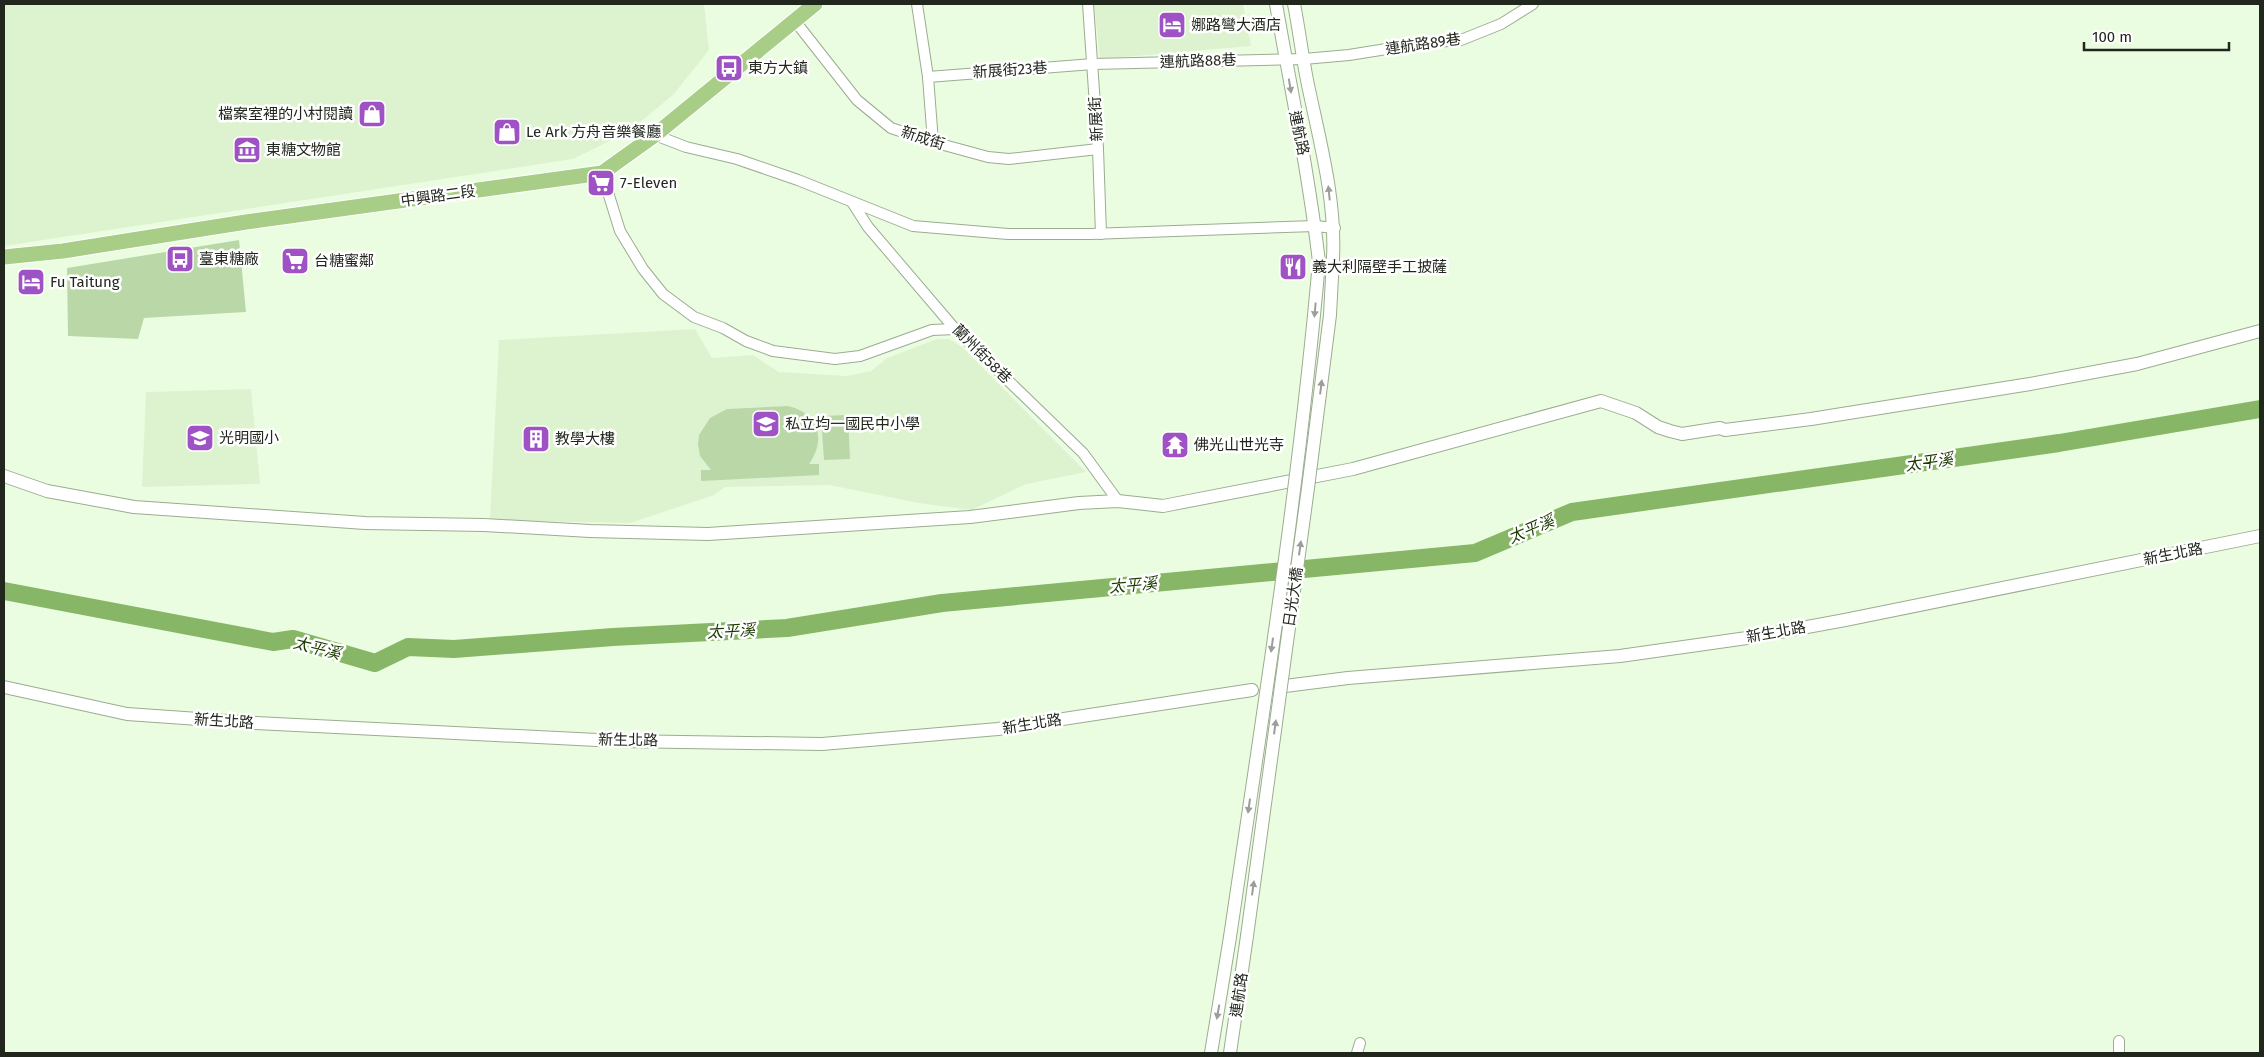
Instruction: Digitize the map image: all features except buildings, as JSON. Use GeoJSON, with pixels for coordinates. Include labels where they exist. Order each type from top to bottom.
{"type":"FeatureCollection","features":[{"type":"Feature","properties":{"kind":"main road","name":"中興路二段"},"geometry":{"type":"LineString","coordinates":[[4,257],[602,173],[655,135],[815,4]]}},
{"type":"Feature","properties":{"kind":"street"},"geometry":{"type":"LineString","coordinates":[[917,4],[928,77],[933,142]]}},
{"type":"Feature","properties":{"kind":"street","name":"新展街"},"geometry":{"type":"LineString","coordinates":[[1088,4],[1098,149],[1101,234]]}},
{"type":"Feature","properties":{"kind":"street","name":"連航路"},"geometry":{"type":"LineString","coordinates":[[1276,4],[1312,198],[1319,262]]}},
{"type":"Feature","properties":{"kind":"street","name":"連航路"},"geometry":{"type":"LineString","coordinates":[[1294,4],[1327,172],[1335,228],[1333,258]]}},
{"type":"Feature","properties":{"kind":"street","name":"連航路89巷"},"geometry":{"type":"LineString","coordinates":[[1304,59],[1461,40],[1501,24],[1534,4]]}},
{"type":"Feature","properties":{"kind":"street","name":"新成街"},"geometry":{"type":"LineString","coordinates":[[795,21],[858,100],[891,128],[973,154],[1009,159],[1098,149]]}},
{"type":"Feature","properties":{"kind":"street","name":"連航路88巷"},"geometry":{"type":"LineString","coordinates":[[1093,64],[1304,59]]}},
{"type":"Feature","properties":{"kind":"street","name":"新展街23巷"},"geometry":{"type":"LineString","coordinates":[[928,77],[1093,64]]}},
{"type":"Feature","properties":{"kind":"street"},"geometry":{"type":"LineString","coordinates":[[655,135],[686,147],[737,159],[922,227],[1008,234],[1173,233],[1315,226],[1335,228]]}},
{"type":"Feature","properties":{"kind":"street"},"geometry":{"type":"LineString","coordinates":[[602,173],[620,231],[643,269],[663,294],[694,317],[723,328],[746,341],[773,351],[835,358],[860,356],[932,330],[954,329]]}},
{"type":"Feature","properties":{"kind":"street","name":"蘭州街58巷"},"geometry":{"type":"LineString","coordinates":[[852,202],[868,227],[954,329],[1083,453],[1118,501]]}},
{"type":"Feature","properties":{"kind":"street","name":"日光大橋"},"geometry":{"type":"LineString","coordinates":[[1247,936],[1330,315],[1333,258]]}},
{"type":"Feature","properties":{"kind":"street","name":"日光大橋"},"geometry":{"type":"LineString","coordinates":[[1230,937],[1297,475],[1309,378],[1319,262]]}},
{"type":"Feature","properties":{"kind":"street"},"geometry":{"type":"LineString","coordinates":[[4,476],[47,491],[134,507],[366,523],[484,525],[590,531],[678,533],[820,528],[970,517],[1079,503],[1118,501],[1163,506],[1353,469],[1601,401],[1636,413],[1658,427],[1682,434],[1720,428],[1725,430],[1811,419],[2030,384],[2137,364],[2260,331]]}},
{"type":"Feature","properties":{"kind":"street","name":"新生北路"},"geometry":{"type":"LineString","coordinates":[[1285,686],[1348,678],[1620,656],[1747,638],[2260,536]]}},
{"type":"Feature","properties":{"kind":"street","name":"新生北路"},"geometry":{"type":"LineString","coordinates":[[4,687],[127,714],[256,723],[617,740],[822,744],[998,729],[1252,690]]}},
{"type":"Feature","properties":{"kind":"street","name":"連航路"},"geometry":{"type":"LineString","coordinates":[[1230,1053],[1247,936]]}},
{"type":"Feature","properties":{"kind":"street","name":"連航路"},"geometry":{"type":"LineString","coordinates":[[1211,1053],[1230,937]]}},
{"type":"Feature","properties":{"kind":"street"},"geometry":{"type":"LineString","coordinates":[[2119,1040],[2119,1053]]}},
{"type":"Feature","properties":{"kind":"shaded area"},"geometry":{"type":"Polygon","coordinates":[[[4,4],[704,4],[709,50],[673,95],[628,132],[573,159],[4,246],[4,4]]]}},
{"type":"Feature","properties":{"kind":"shaded area","name":"娜路彎大酒店"},"geometry":{"type":"Polygon","coordinates":[[[1094,4],[1243,4],[1251,46],[1100,59],[1094,4]]]}},
{"type":"Feature","properties":{"kind":"shaded area"},"geometry":{"type":"Polygon","coordinates":[[[239,240],[246,312],[144,318],[138,339],[68,336],[67,268],[239,240]]]}},
{"type":"Feature","properties":{"kind":"shaded area","name":"私立均一國民中小學"},"geometry":{"type":"Polygon","coordinates":[[[695,329],[712,358],[753,355],[779,372],[847,376],[871,371],[887,358],[937,339],[949,339],[962,347],[1086,472],[1026,484],[972,510],[919,503],[829,485],[725,487],[714,495],[630,523],[490,520],[499,340],[695,329]]]}},
{"type":"Feature","properties":{"kind":"shaded area","name":"光明國小"},"geometry":{"type":"Polygon","coordinates":[[[251,389],[260,484],[142,487],[146,392],[251,389]]]}},
{"type":"Feature","properties":{"kind":"shaded area"},"geometry":{"type":"Polygon","coordinates":[[[788,406],[798,409],[813,421],[818,437],[818,445],[809,464],[819,464],[819,475],[701,481],[701,470],[711,470],[700,456],[699,435],[710,418],[727,409],[788,406]]]}},
{"type":"Feature","properties":{"kind":"shaded area"},"geometry":{"type":"Polygon","coordinates":[[[848,415],[850,459],[824,460],[821,416],[848,415]]]}},
{"type":"Feature","properties":{"kind":"waterway","name":"太平溪"},"geometry":{"type":"LineString","coordinates":[[4,591],[273,642],[293,639],[375,663],[408,647],[454,649],[613,637],[787,628],[942,603],[1475,553],[1572,512],[2059,443],[2260,409]]}},
{"type":"Feature","properties":{"kind":"place","name":"娜路彎大酒店"},"geometry":{"type":"Point","coordinates":[1172,25]}},
{"type":"Feature","properties":{"kind":"place","name":"東方大鎮"},"geometry":{"type":"Point","coordinates":[729,68]}},
{"type":"Feature","properties":{"kind":"place","name":"檔案室裡的小村閱讀"},"geometry":{"type":"Point","coordinates":[372,114]}},
{"type":"Feature","properties":{"kind":"place","name":"Le Ark 方舟音樂餐廳"},"geometry":{"type":"Point","coordinates":[507,132]}},
{"type":"Feature","properties":{"kind":"place","name":"東糖文物館"},"geometry":{"type":"Point","coordinates":[247,150]}},
{"type":"Feature","properties":{"kind":"place","name":"7-Eleven"},"geometry":{"type":"Point","coordinates":[601,183]}},
{"type":"Feature","properties":{"kind":"place","name":"臺東糖廠"},"geometry":{"type":"Point","coordinates":[180,259]}},
{"type":"Feature","properties":{"kind":"place","name":"台糖蜜鄰"},"geometry":{"type":"Point","coordinates":[295,261]}},
{"type":"Feature","properties":{"kind":"place","name":"義大利隔壁手工披薩"},"geometry":{"type":"Point","coordinates":[1293,267]}},
{"type":"Feature","properties":{"kind":"place","name":"Fu Taitung"},"geometry":{"type":"Point","coordinates":[31,282]}},
{"type":"Feature","properties":{"kind":"place","name":"私立均一國民中小學"},"geometry":{"type":"Point","coordinates":[766,424]}},
{"type":"Feature","properties":{"kind":"place","name":"光明國小"},"geometry":{"type":"Point","coordinates":[200,438]}},
{"type":"Feature","properties":{"kind":"place","name":"教學大樓"},"geometry":{"type":"Point","coordinates":[536,439]}},
{"type":"Feature","properties":{"kind":"place","name":"佛光山世光寺"},"geometry":{"type":"Point","coordinates":[1175,445]}}]}
